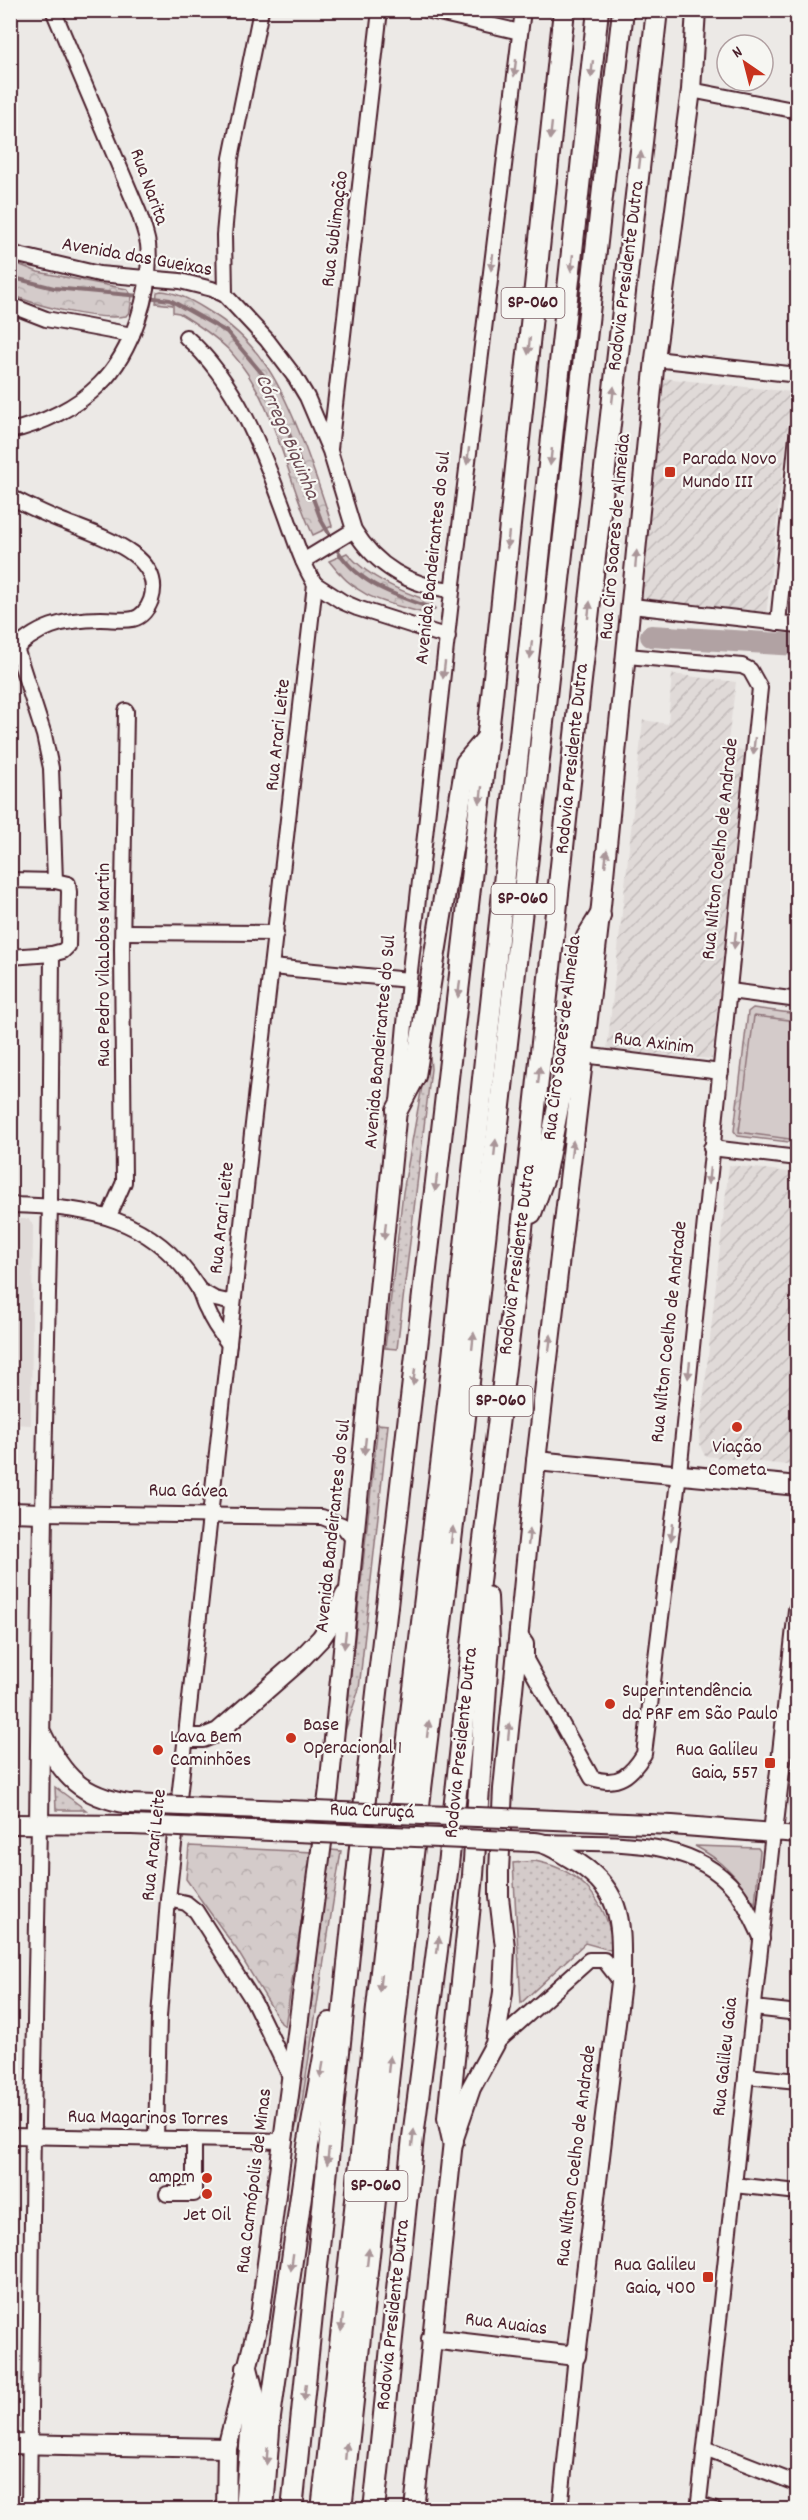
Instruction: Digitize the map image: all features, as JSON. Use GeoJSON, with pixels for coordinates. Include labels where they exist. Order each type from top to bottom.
{"type":"FeatureCollection","features":[{"type":"Feature","properties":{"kind":"highway","name":"SP-060"},"geometry":{"type":"LineString","coordinates":[[292,2510],[358,1868],[488,737],[564,10]]}},
{"type":"Feature","properties":{"kind":"highway","name":"SP-060"},"geometry":{"type":"LineString","coordinates":[[322,2510],[393,1862],[440,1476],[598,10]]}},
{"type":"Feature","properties":{"kind":"highway","name":"Rodovia Presidente Dutra"},"geometry":{"type":"LineString","coordinates":[[341,2510],[400,1970],[454,1512],[623,10]]}},
{"type":"Feature","properties":{"kind":"highway","name":"Rodovia Presidente Dutra"},"geometry":{"type":"LineString","coordinates":[[374,2510],[412,2149],[521,1238],[581,678],[657,10]]}},
{"type":"Feature","properties":{"kind":"highway"},"geometry":{"type":"LineString","coordinates":[[397,1110],[415,1076],[466,763],[488,737]]}},
{"type":"Feature","properties":{"kind":"highway"},"geometry":{"type":"LineString","coordinates":[[521,1238],[544,1177],[568,1057],[587,937],[600,916]]}},
{"type":"Feature","properties":{"kind":"highway"},"geometry":{"type":"LineString","coordinates":[[453,2141],[448,2118],[473,1875],[489,1643],[488,1600],[481,1564]]}},
{"type":"Feature","properties":{"kind":"highway"},"geometry":{"type":"LineString","coordinates":[[263,2510],[270,2417],[308,2146],[329,2030],[349,1888],[358,1868]]}},
{"type":"Feature","properties":{"kind":"highway"},"geometry":{"type":"LineString","coordinates":[[245,2510],[254,2396],[248,2368]]}},
{"type":"Feature","properties":{"kind":"main road","name":"Rua Ciro Soares de Almeida"},"geometry":{"type":"LineString","coordinates":[[495,2044],[506,1969],[498,1871],[503,1789],[536,1461],[600,916],[655,359],[691,90],[696,10]]}},
{"type":"Feature","properties":{"kind":"main road","name":"Avenida Bandeirantes do Sul"},"geometry":{"type":"LineString","coordinates":[[291,2078],[328,1799],[352,1580],[397,1110]]}},
{"type":"Feature","properties":{"kind":"main road"},"geometry":{"type":"LineString","coordinates":[[536,1461],[798,1486]]}},
{"type":"Feature","properties":{"kind":"main road","name":"Rua Gávea"},"geometry":{"type":"LineString","coordinates":[[10,1512],[43,1513]]}},
{"type":"Feature","properties":{"kind":"main road"},"geometry":{"type":"LineString","coordinates":[[39,1824],[43,1513]]}},
{"type":"Feature","properties":{"kind":"main road"},"geometry":{"type":"LineString","coordinates":[[186,1738],[203,1738],[218,1732],[298,1662],[329,1628],[352,1580]]}},
{"type":"Feature","properties":{"kind":"main road","name":"Rua Galileu Gaia"},"geometry":{"type":"LineString","coordinates":[[773,1833],[798,1610]]}},
{"type":"Feature","properties":{"kind":"main road","name":"Rua Curuçá"},"geometry":{"type":"LineString","coordinates":[[40,1730],[56,1762],[87,1792],[107,1800],[129,1804],[672,1825],[773,1833]]}},
{"type":"Feature","properties":{"kind":"main road","name":"Rua Curuçá"},"geometry":{"type":"LineString","coordinates":[[10,1824],[132,1825],[538,1842]]}},
{"type":"Feature","properties":{"kind":"main road","name":"Rua Nílton Coelho de Andrade"},"geometry":{"type":"LineString","coordinates":[[538,1842],[588,1869],[601,1882],[614,1901],[621,1925],[621,1982],[576,2356]]}},
{"type":"Feature","properties":{"kind":"main road"},"geometry":{"type":"LineString","coordinates":[[414,2510],[453,2141],[471,2088],[495,2044]]}},
{"type":"Feature","properties":{"kind":"main road","name":"Rua Carmópolis de Minas"},"geometry":{"type":"LineString","coordinates":[[226,2510],[227,2448],[260,2317],[291,2078]]}},
{"type":"Feature","properties":{"kind":"main road","name":"Rua Auaias"},"geometry":{"type":"LineString","coordinates":[[431,2339],[576,2356]]}},
{"type":"Feature","properties":{"kind":"main road"},"geometry":{"type":"LineString","coordinates":[[10,2444],[227,2448]]}},
{"type":"Feature","properties":{"kind":"street","name":"Rua Narita"},"geometry":{"type":"LineString","coordinates":[[10,431],[33,424],[84,398],[102,383],[135,328],[145,283],[148,244],[139,213],[53,10]]}},
{"type":"Feature","properties":{"kind":"street"},"geometry":{"type":"LineString","coordinates":[[225,295],[224,235],[231,158],[261,10]]}},
{"type":"Feature","properties":{"kind":"street","name":"Rua Sublimação"},"geometry":{"type":"LineString","coordinates":[[330,451],[380,10]]}},
{"type":"Feature","properties":{"kind":"street"},"geometry":{"type":"LineString","coordinates":[[426,10],[520,32]]}},
{"type":"Feature","properties":{"kind":"street","name":"Avenida Bandeirantes do Sul"},"geometry":{"type":"LineString","coordinates":[[397,1110],[452,590],[523,10]]}},
{"type":"Feature","properties":{"kind":"street"},"geometry":{"type":"LineString","coordinates":[[691,90],[798,111]]}},
{"type":"Feature","properties":{"kind":"street","name":"Avenida das Gueixas"},"geometry":{"type":"LineString","coordinates":[[10,251],[18,255],[145,283],[180,281],[212,289],[225,295],[267,340],[307,396],[330,451],[350,533],[393,572],[425,585],[452,590]]}},
{"type":"Feature","properties":{"kind":"street"},"geometry":{"type":"LineString","coordinates":[[10,305],[46,319],[135,328]]}},
{"type":"Feature","properties":{"kind":"street"},"geometry":{"type":"LineString","coordinates":[[186,337],[206,354],[216,367],[260,445],[303,561],[315,584],[343,603],[357,609],[448,637]]}},
{"type":"Feature","properties":{"kind":"street"},"geometry":{"type":"LineString","coordinates":[[655,359],[798,375]]}},
{"type":"Feature","properties":{"kind":"street"},"geometry":{"type":"LineString","coordinates":[[778,623],[798,426]]}},
{"type":"Feature","properties":{"kind":"street"},"geometry":{"type":"LineString","coordinates":[[10,497],[125,548],[144,565],[152,577],[153,591],[146,611],[137,617],[61,622],[43,628],[13,651],[49,754],[55,881]]}},
{"type":"Feature","properties":{"kind":"street"},"geometry":{"type":"LineString","coordinates":[[303,561],[350,533]]}},
{"type":"Feature","properties":{"kind":"street","name":"Rua Arari Leite"},"geometry":{"type":"LineString","coordinates":[[156,2138],[159,2017],[168,1899],[315,584]]}},
{"type":"Feature","properties":{"kind":"street"},"geometry":{"type":"LineString","coordinates":[[632,606],[798,624]]}},
{"type":"Feature","properties":{"kind":"street","name":"Rua Nílton Coelho de Andrade"},"geometry":{"type":"LineString","coordinates":[[519,1634],[526,1644],[526,1660],[592,1778],[612,1780],[631,1774],[644,1754],[679,1473],[711,1148],[730,991],[759,688],[750,670],[742,666],[627,656]]}},
{"type":"Feature","properties":{"kind":"street","name":"Rua Pedro VilaLobos Martin"},"geometry":{"type":"LineString","coordinates":[[109,1216],[124,1182],[126,711]]}},
{"type":"Feature","properties":{"kind":"street"},"geometry":{"type":"LineString","coordinates":[[10,880],[55,881],[68,884],[68,946],[63,951],[52,954],[10,957]]}},
{"type":"Feature","properties":{"kind":"street"},"geometry":{"type":"LineString","coordinates":[[124,932],[276,933]]}},
{"type":"Feature","properties":{"kind":"street"},"geometry":{"type":"LineString","coordinates":[[43,1513],[50,1205],[52,954]]}},
{"type":"Feature","properties":{"kind":"street"},"geometry":{"type":"LineString","coordinates":[[272,967],[409,980]]}},
{"type":"Feature","properties":{"kind":"street"},"geometry":{"type":"LineString","coordinates":[[730,991],[798,1000]]}},
{"type":"Feature","properties":{"kind":"street","name":"Rua Axinim"},"geometry":{"type":"LineString","coordinates":[[583,1055],[721,1072]]}},
{"type":"Feature","properties":{"kind":"street"},"geometry":{"type":"LineString","coordinates":[[711,1148],[798,1158]]}},
{"type":"Feature","properties":{"kind":"street"},"geometry":{"type":"LineString","coordinates":[[10,1204],[50,1205],[109,1216],[142,1232],[173,1257],[199,1290],[214,1325],[229,1344]]}},
{"type":"Feature","properties":{"kind":"street"},"geometry":{"type":"LineString","coordinates":[[199,1290],[215,1299],[233,1303]]}},
{"type":"Feature","properties":{"kind":"street","name":"Rua Gávea"},"geometry":{"type":"LineString","coordinates":[[43,1513],[322,1517],[342,1525],[355,1541]]}},
{"type":"Feature","properties":{"kind":"street"},"geometry":{"type":"LineString","coordinates":[[29,2510],[39,1824]]}},
{"type":"Feature","properties":{"kind":"street"},"geometry":{"type":"LineString","coordinates":[[773,1833],[798,1835]]}},
{"type":"Feature","properties":{"kind":"street","name":"Rua Galileu Gaia"},"geometry":{"type":"LineString","coordinates":[[698,2507],[773,1833]]}},
{"type":"Feature","properties":{"kind":"street","name":"Rua Curuçá"},"geometry":{"type":"LineString","coordinates":[[538,1842],[655,1847],[679,1852],[702,1862],[734,1888],[762,1940]]}},
{"type":"Feature","properties":{"kind":"street","name":"Rua Carmópolis de Minas"},"geometry":{"type":"LineString","coordinates":[[168,1899],[186,1903],[196,1911],[254,2002],[291,2078]]}},
{"type":"Feature","properties":{"kind":"street"},"geometry":{"type":"LineString","coordinates":[[495,2044],[589,1960],[604,1960],[621,1982]]}},
{"type":"Feature","properties":{"kind":"street"},"geometry":{"type":"LineString","coordinates":[[754,2008],[797,2009]]}},
{"type":"Feature","properties":{"kind":"street"},"geometry":{"type":"LineString","coordinates":[[746,2076],[798,2081]]}},
{"type":"Feature","properties":{"kind":"street","name":"Rua Magarinos Torres"},"geometry":{"type":"LineString","coordinates":[[10,2136],[284,2141]]}},
{"type":"Feature","properties":{"kind":"street"},"geometry":{"type":"LineString","coordinates":[[167,2194],[194,2194],[194,2139]]}},
{"type":"Feature","properties":{"kind":"street"},"geometry":{"type":"LineString","coordinates":[[734,2186],[798,2192]]}},
{"type":"Feature","properties":{"kind":"street","name":"Rua Nílton Coelho de Andrade"},"geometry":{"type":"LineString","coordinates":[[560,2510],[576,2356]]}},
{"type":"Feature","properties":{"kind":"street"},"geometry":{"type":"LineString","coordinates":[[705,2448],[798,2484]]}},
{"type":"Feature","properties":{"kind":"street"},"geometry":{"type":"LineString","coordinates":[[698,2507],[715,2510]]}},
{"type":"Feature","properties":{"kind":"shaded area"},"geometry":{"type":"Polygon","coordinates":[[[663,378],[792,392],[766,615],[637,601],[663,378]]]}},
{"type":"Feature","properties":{"kind":"shaded area"},"geometry":{"type":"Polygon","coordinates":[[[672,674],[736,682],[727,748],[744,750],[712,1059],[607,1050],[643,720],[668,724],[672,674]]]}},
{"type":"Feature","properties":{"kind":"shaded area"},"geometry":{"type":"Polygon","coordinates":[[[729,1165],[797,1173],[797,1466],[705,1456],[701,1448],[699,1439],[729,1165]]]}},
{"type":"Feature","properties":{"kind":"shaded area"},"geometry":{"type":"Polygon","coordinates":[[[11,1219],[29,1219],[33,1225],[31,1425],[11,1424],[11,1219]]]}},
{"type":"Feature","properties":{"kind":"green space"},"geometry":{"type":"Polygon","coordinates":[[[10,261],[38,272],[127,289],[132,296],[130,311],[126,316],[100,316],[51,308],[22,299],[11,294],[10,261]]]}},
{"type":"Feature","properties":{"kind":"green space"},"geometry":{"type":"Polygon","coordinates":[[[161,291],[191,300],[207,310],[242,336],[256,351],[278,385],[296,423],[332,526],[313,535],[269,416],[246,371],[230,351],[206,330],[179,313],[173,312],[173,305],[156,303],[157,292],[161,291]]]}},
{"type":"Feature","properties":{"kind":"green space"},"geometry":{"type":"Polygon","coordinates":[[[347,553],[365,570],[386,583],[432,602],[431,615],[374,598],[351,584],[329,561],[347,553]]]}},
{"type":"Feature","properties":{"kind":"green space"},"geometry":{"type":"Polygon","coordinates":[[[753,1008],[797,1014],[797,1143],[738,1136],[734,1131],[748,1012],[753,1008]]]}},
{"type":"Feature","properties":{"kind":"green space"},"geometry":{"type":"Polygon","coordinates":[[[754,1016],[797,1021],[797,1140],[739,1132],[754,1016]]]}},
{"type":"Feature","properties":{"kind":"green space"},"geometry":{"type":"Polygon","coordinates":[[[430,1056],[431,1069],[397,1349],[385,1348],[403,1192],[427,1058],[430,1056]]]}},
{"type":"Feature","properties":{"kind":"green space"},"geometry":{"type":"Polygon","coordinates":[[[378,1424],[388,1425],[359,1689],[345,1731],[378,1424]]]}},
{"type":"Feature","properties":{"kind":"green space"},"geometry":{"type":"Polygon","coordinates":[[[55,1787],[86,1810],[56,1810],[55,1787]]]}},
{"type":"Feature","properties":{"kind":"green space"},"geometry":{"type":"Polygon","coordinates":[[[189,1846],[312,1852],[285,2026],[237,1950],[186,1879],[189,1846]]]}},
{"type":"Feature","properties":{"kind":"green space"},"geometry":{"type":"Polygon","coordinates":[[[695,1846],[758,1848],[760,1851],[755,1904],[729,1870],[695,1846]]]}},
{"type":"Feature","properties":{"kind":"green space"},"geometry":{"type":"Polygon","coordinates":[[[331,1850],[341,1851],[302,2102],[293,2139],[331,1850]]]}},
{"type":"Feature","properties":{"kind":"green space"},"geometry":{"type":"Polygon","coordinates":[[[535,1861],[567,1872],[590,1891],[606,1918],[614,1951],[585,1943],[521,2003],[513,1863],[535,1861]]]}},
{"type":"Feature","properties":{"kind":"waterway","name":"Córrego Biquinha"},"geometry":{"type":"LineString","coordinates":[[10,277],[54,288],[140,296]]}},
{"type":"Feature","properties":{"kind":"waterway","name":"Córrego Biquinha"},"geometry":{"type":"LineString","coordinates":[[147,297],[170,300],[227,332],[264,376],[281,412],[321,520],[332,539]]}},
{"type":"Feature","properties":{"kind":"waterway","name":"Córrego Biquinha"},"geometry":{"type":"LineString","coordinates":[[335,546],[344,559],[365,579],[391,593],[434,609]]}},
{"type":"Feature","properties":{"kind":"waterway","name":"Córrego Biquinha"},"geometry":{"type":"LineString","coordinates":[[651,636],[798,645]]}},
{"type":"Feature","properties":{"kind":"place","name":"Parada Novo Mundo III"},"geometry":{"type":"Point","coordinates":[670,472]}},
{"type":"Feature","properties":{"kind":"place","name":"Viação Cometa"},"geometry":{"type":"Point","coordinates":[737,1427]}},
{"type":"Feature","properties":{"kind":"place","name":"Superintendência da PRF em São Paulo"},"geometry":{"type":"Point","coordinates":[610,1704]}},
{"type":"Feature","properties":{"kind":"place","name":"Base Operacional 1"},"geometry":{"type":"Point","coordinates":[291,1738]}},
{"type":"Feature","properties":{"kind":"place","name":"Lava Bem Caminhões"},"geometry":{"type":"Point","coordinates":[158,1750]}},
{"type":"Feature","properties":{"kind":"place","name":"Rua Galileu Gaia, 557"},"geometry":{"type":"Point","coordinates":[770,1763]}},
{"type":"Feature","properties":{"kind":"place","name":"ampm"},"geometry":{"type":"Point","coordinates":[207,2178]}},
{"type":"Feature","properties":{"kind":"place","name":"Jet Oil"},"geometry":{"type":"Point","coordinates":[207,2194]}},
{"type":"Feature","properties":{"kind":"place","name":"Rua Galileu Gaia, 400"},"geometry":{"type":"Point","coordinates":[708,2277]}}]}
